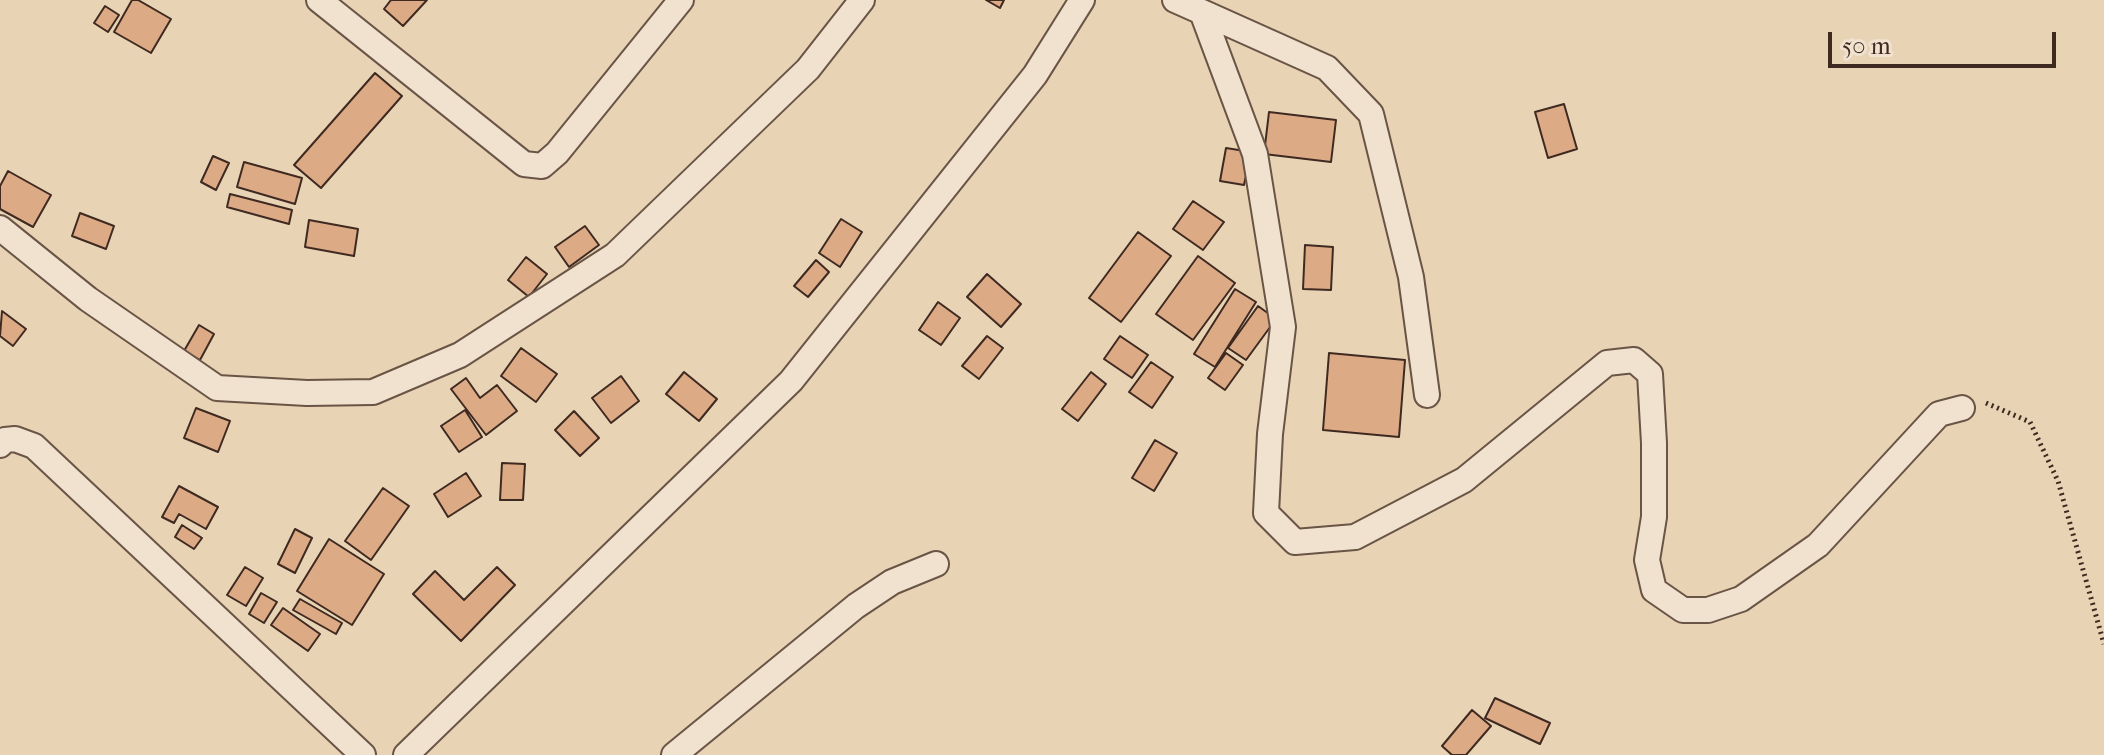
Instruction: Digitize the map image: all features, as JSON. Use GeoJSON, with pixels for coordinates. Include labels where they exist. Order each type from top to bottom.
{"type":"FeatureCollection","features":[{"type":"Feature","properties":{"kind":"street"},"geometry":{"type":"LineString","coordinates":[[319,0],[524,164],[542,166],[557,153],[681,0]]}},
{"type":"Feature","properties":{"kind":"street"},"geometry":{"type":"LineString","coordinates":[[0,228],[88,299],[217,388],[307,393],[373,392],[460,355],[615,255],[808,69],[862,0]]}},
{"type":"Feature","properties":{"kind":"street"},"geometry":{"type":"LineString","coordinates":[[406,755],[791,381],[1035,75],[1082,0]]}},
{"type":"Feature","properties":{"kind":"street"},"geometry":{"type":"LineString","coordinates":[[1175,0],[1327,68],[1371,114],[1411,277],[1427,395]]}},
{"type":"Feature","properties":{"kind":"street"},"geometry":{"type":"LineString","coordinates":[[1202,12],[1255,154],[1283,327],[1270,434],[1266,513],[1295,542],[1355,537],[1464,480],[1607,363],[1634,360],[1650,374],[1654,517],[1647,560],[1654,590],[1683,610],[1708,610],[1741,599],[1818,545],[1939,414],[1962,408]]}},
{"type":"Feature","properties":{"kind":"street"},"geometry":{"type":"LineString","coordinates":[[0,445],[5,440],[15,439],[34,446],[363,755]]}},
{"type":"Feature","properties":{"kind":"street"},"geometry":{"type":"LineString","coordinates":[[674,755],[856,606],[892,582],[936,564]]}},
{"type":"Feature","properties":{"kind":"path"},"geometry":{"type":"LineString","coordinates":[[1962,408],[1985,402],[2030,422],[2058,481],[2104,644]]}},
{"type":"Feature","properties":{"kind":"building"},"geometry":{"type":"Polygon","coordinates":[[[132,0],[138,0],[171,19],[151,53],[114,32],[132,0]]]}},
{"type":"Feature","properties":{"kind":"building"},"geometry":{"type":"Polygon","coordinates":[[[391,0],[427,0],[403,26],[384,9],[391,0]]]}},
{"type":"Feature","properties":{"kind":"building"},"geometry":{"type":"Polygon","coordinates":[[[986,0],[1004,0],[1000,8],[986,0]]]}},
{"type":"Feature","properties":{"kind":"building"},"geometry":{"type":"Polygon","coordinates":[[[105,6],[119,15],[108,32],[94,23],[105,6]]]}},
{"type":"Feature","properties":{"kind":"building"},"geometry":{"type":"Polygon","coordinates":[[[375,73],[402,96],[321,188],[294,165],[375,73]]]}},
{"type":"Feature","properties":{"kind":"building"},"geometry":{"type":"Polygon","coordinates":[[[1564,104],[1577,149],[1548,158],[1535,112],[1564,104]]]}},
{"type":"Feature","properties":{"kind":"building"},"geometry":{"type":"Polygon","coordinates":[[[1269,112],[1336,120],[1331,162],[1264,154],[1269,112]]]}},
{"type":"Feature","properties":{"kind":"building"},"geometry":{"type":"Polygon","coordinates":[[[1226,148],[1251,152],[1244,185],[1220,181],[1226,148]]]}},
{"type":"Feature","properties":{"kind":"building"},"geometry":{"type":"Polygon","coordinates":[[[213,156],[229,163],[216,190],[201,182],[213,156]]]}},
{"type":"Feature","properties":{"kind":"building"},"geometry":{"type":"Polygon","coordinates":[[[244,162],[302,178],[295,204],[237,187],[244,162]]]}},
{"type":"Feature","properties":{"kind":"building"},"geometry":{"type":"Polygon","coordinates":[[[8,171],[51,195],[33,227],[0,209],[0,186],[8,171]]]}},
{"type":"Feature","properties":{"kind":"building"},"geometry":{"type":"Polygon","coordinates":[[[230,194],[292,210],[289,224],[227,207],[230,194]]]}},
{"type":"Feature","properties":{"kind":"building"},"geometry":{"type":"Polygon","coordinates":[[[1193,201],[1224,222],[1203,250],[1173,229],[1193,201]]]}},
{"type":"Feature","properties":{"kind":"building"},"geometry":{"type":"Polygon","coordinates":[[[80,213],[114,226],[106,249],[72,236],[80,213]]]}},
{"type":"Feature","properties":{"kind":"building"},"geometry":{"type":"Polygon","coordinates":[[[841,219],[862,232],[840,267],[819,253],[841,219]]]}},
{"type":"Feature","properties":{"kind":"building"},"geometry":{"type":"Polygon","coordinates":[[[309,220],[358,229],[354,256],[305,247],[309,220]]]}},
{"type":"Feature","properties":{"kind":"building"},"geometry":{"type":"Polygon","coordinates":[[[585,226],[599,245],[569,267],[555,247],[585,226]]]}},
{"type":"Feature","properties":{"kind":"building"},"geometry":{"type":"Polygon","coordinates":[[[1138,232],[1171,256],[1121,322],[1089,298],[1138,232]]]}},
{"type":"Feature","properties":{"kind":"building"},"geometry":{"type":"Polygon","coordinates":[[[1305,245],[1333,247],[1331,290],[1303,289],[1305,245]]]}},
{"type":"Feature","properties":{"kind":"building"},"geometry":{"type":"Polygon","coordinates":[[[1198,256],[1235,283],[1193,340],[1156,314],[1198,256]]]}},
{"type":"Feature","properties":{"kind":"building"},"geometry":{"type":"Polygon","coordinates":[[[526,257],[547,274],[529,297],[508,280],[526,257]]]}},
{"type":"Feature","properties":{"kind":"building"},"geometry":{"type":"Polygon","coordinates":[[[816,260],[829,272],[808,297],[794,286],[816,260]]]}},
{"type":"Feature","properties":{"kind":"building"},"geometry":{"type":"Polygon","coordinates":[[[987,274],[1021,304],[1001,327],[967,297],[987,274]]]}},
{"type":"Feature","properties":{"kind":"building"},"geometry":{"type":"Polygon","coordinates":[[[1235,289],[1256,302],[1215,367],[1194,354],[1235,289]]]}},
{"type":"Feature","properties":{"kind":"building"},"geometry":{"type":"Polygon","coordinates":[[[938,302],[960,318],[941,345],[919,330],[938,302]]]}},
{"type":"Feature","properties":{"kind":"building"},"geometry":{"type":"Polygon","coordinates":[[[1258,306],[1276,319],[1246,360],[1228,348],[1258,306]]]}},
{"type":"Feature","properties":{"kind":"building"},"geometry":{"type":"Polygon","coordinates":[[[2,311],[26,329],[13,346],[0,336],[2,311]]]}},
{"type":"Feature","properties":{"kind":"building"},"geometry":{"type":"Polygon","coordinates":[[[199,325],[214,334],[200,360],[184,351],[199,325]]]}},
{"type":"Feature","properties":{"kind":"building"},"geometry":{"type":"Polygon","coordinates":[[[987,336],[1003,348],[979,379],[962,366],[987,336]]]}},
{"type":"Feature","properties":{"kind":"building"},"geometry":{"type":"Polygon","coordinates":[[[1120,336],[1148,355],[1132,378],[1104,359],[1120,336]]]}},
{"type":"Feature","properties":{"kind":"building"},"geometry":{"type":"Polygon","coordinates":[[[521,348],[557,374],[536,402],[501,376],[521,348]]]}},
{"type":"Feature","properties":{"kind":"building"},"geometry":{"type":"Polygon","coordinates":[[[1226,353],[1243,365],[1225,390],[1208,378],[1226,353]]]}},
{"type":"Feature","properties":{"kind":"building"},"geometry":{"type":"Polygon","coordinates":[[[1329,353],[1405,360],[1399,437],[1323,430],[1329,353]]]}},
{"type":"Feature","properties":{"kind":"building"},"geometry":{"type":"Polygon","coordinates":[[[1151,362],[1173,377],[1152,408],[1129,392],[1151,362]]]}},
{"type":"Feature","properties":{"kind":"building"},"geometry":{"type":"Polygon","coordinates":[[[684,372],[717,399],[699,421],[666,394],[684,372]]]}},
{"type":"Feature","properties":{"kind":"building"},"geometry":{"type":"Polygon","coordinates":[[[1091,372],[1106,384],[1078,421],[1062,409],[1091,372]]]}},
{"type":"Feature","properties":{"kind":"building"},"geometry":{"type":"Polygon","coordinates":[[[621,376],[639,401],[611,423],[592,398],[621,376]]]}},
{"type":"Feature","properties":{"kind":"building"},"geometry":{"type":"Polygon","coordinates":[[[466,378],[480,398],[497,385],[517,411],[486,435],[451,389],[466,378]]]}},
{"type":"Feature","properties":{"kind":"building"},"geometry":{"type":"Polygon","coordinates":[[[196,408],[230,421],[218,452],[184,438],[196,408]]]}},
{"type":"Feature","properties":{"kind":"building"},"geometry":{"type":"Polygon","coordinates":[[[465,410],[482,437],[459,452],[441,426],[465,410]]]}},
{"type":"Feature","properties":{"kind":"building"},"geometry":{"type":"Polygon","coordinates":[[[574,411],[599,438],[580,456],[555,430],[574,411]]]}},
{"type":"Feature","properties":{"kind":"building"},"geometry":{"type":"Polygon","coordinates":[[[1155,440],[1177,453],[1154,491],[1132,478],[1155,440]]]}},
{"type":"Feature","properties":{"kind":"building"},"geometry":{"type":"Polygon","coordinates":[[[502,463],[525,464],[523,500],[500,500],[502,463]]]}},
{"type":"Feature","properties":{"kind":"building"},"geometry":{"type":"Polygon","coordinates":[[[466,473],[481,496],[448,517],[434,494],[466,473]]]}},
{"type":"Feature","properties":{"kind":"building"},"geometry":{"type":"Polygon","coordinates":[[[179,486],[218,507],[206,529],[179,514],[174,523],[162,517],[179,486]]]}},
{"type":"Feature","properties":{"kind":"building"},"geometry":{"type":"Polygon","coordinates":[[[383,488],[409,506],[371,560],[345,541],[383,488]]]}},
{"type":"Feature","properties":{"kind":"building"},"geometry":{"type":"Polygon","coordinates":[[[182,525],[202,538],[194,549],[175,537],[182,525]]]}},
{"type":"Feature","properties":{"kind":"building"},"geometry":{"type":"Polygon","coordinates":[[[295,529],[312,538],[295,573],[278,564],[295,529]]]}},
{"type":"Feature","properties":{"kind":"building"},"geometry":{"type":"Polygon","coordinates":[[[329,539],[384,574],[352,625],[297,591],[329,539]]]}},
{"type":"Feature","properties":{"kind":"building"},"geometry":{"type":"Polygon","coordinates":[[[245,567],[263,578],[246,606],[227,595],[245,567]]]}},
{"type":"Feature","properties":{"kind":"building"},"geometry":{"type":"Polygon","coordinates":[[[497,567],[515,585],[461,641],[413,594],[435,571],[464,600],[497,567]]]}},
{"type":"Feature","properties":{"kind":"building"},"geometry":{"type":"Polygon","coordinates":[[[261,593],[277,602],[264,623],[249,614],[261,593]]]}},
{"type":"Feature","properties":{"kind":"building"},"geometry":{"type":"Polygon","coordinates":[[[300,599],[342,623],[336,634],[293,610],[300,599]]]}},
{"type":"Feature","properties":{"kind":"building"},"geometry":{"type":"Polygon","coordinates":[[[283,608],[320,634],[308,651],[271,625],[283,608]]]}},
{"type":"Feature","properties":{"kind":"building"},"geometry":{"type":"Polygon","coordinates":[[[1495,698],[1550,723],[1540,744],[1485,718],[1495,698]]]}},
{"type":"Feature","properties":{"kind":"building"},"geometry":{"type":"Polygon","coordinates":[[[1472,710],[1491,726],[1466,755],[1452,755],[1442,746],[1472,710]]]}}]}
